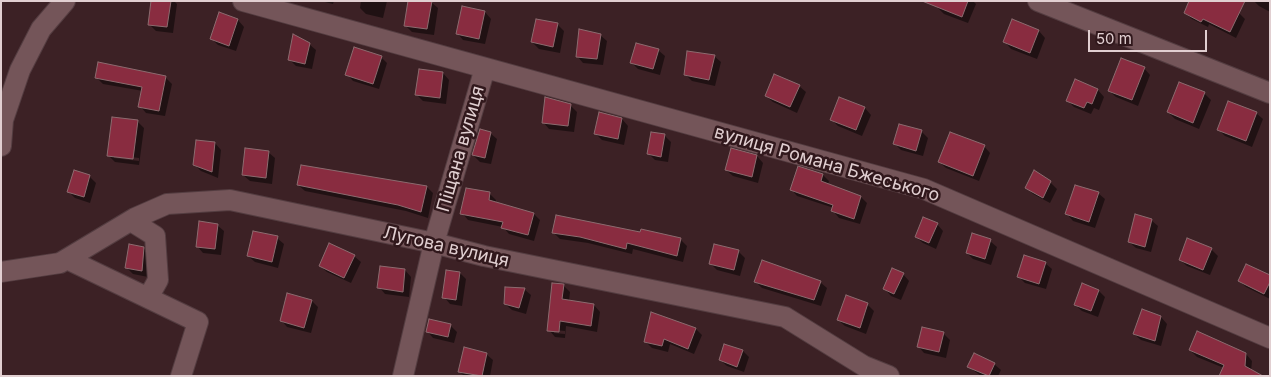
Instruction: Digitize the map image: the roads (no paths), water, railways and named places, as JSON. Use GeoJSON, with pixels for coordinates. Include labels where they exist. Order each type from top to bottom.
{"type":"FeatureCollection","features":[{"type":"Feature","properties":{"kind":"street"},"geometry":{"type":"LineString","coordinates":[[1,146],[2,120],[20,70],[41,29],[65,1]]}},
{"type":"Feature","properties":{"kind":"street","name":"вулиця Романа Бжеського"},"geometry":{"type":"LineString","coordinates":[[243,1],[924,189],[1270,338]]}},
{"type":"Feature","properties":{"kind":"street"},"geometry":{"type":"LineString","coordinates":[[1038,1],[1270,93]]}},
{"type":"Feature","properties":{"kind":"street","name":"Піщана вулиця"},"geometry":{"type":"LineString","coordinates":[[403,376],[434,243],[485,68]]}},
{"type":"Feature","properties":{"kind":"street","name":"Лугова вулиця"},"geometry":{"type":"LineString","coordinates":[[1,272],[60,263],[131,220],[167,204],[230,200],[434,243],[484,256],[786,318],[864,366],[889,376]]}},
{"type":"Feature","properties":{"kind":"street"},"geometry":{"type":"LineString","coordinates":[[131,220],[155,236],[158,280],[148,298]]}},
{"type":"Feature","properties":{"kind":"street"},"geometry":{"type":"LineString","coordinates":[[68,259],[198,322],[181,376]]}}]}
